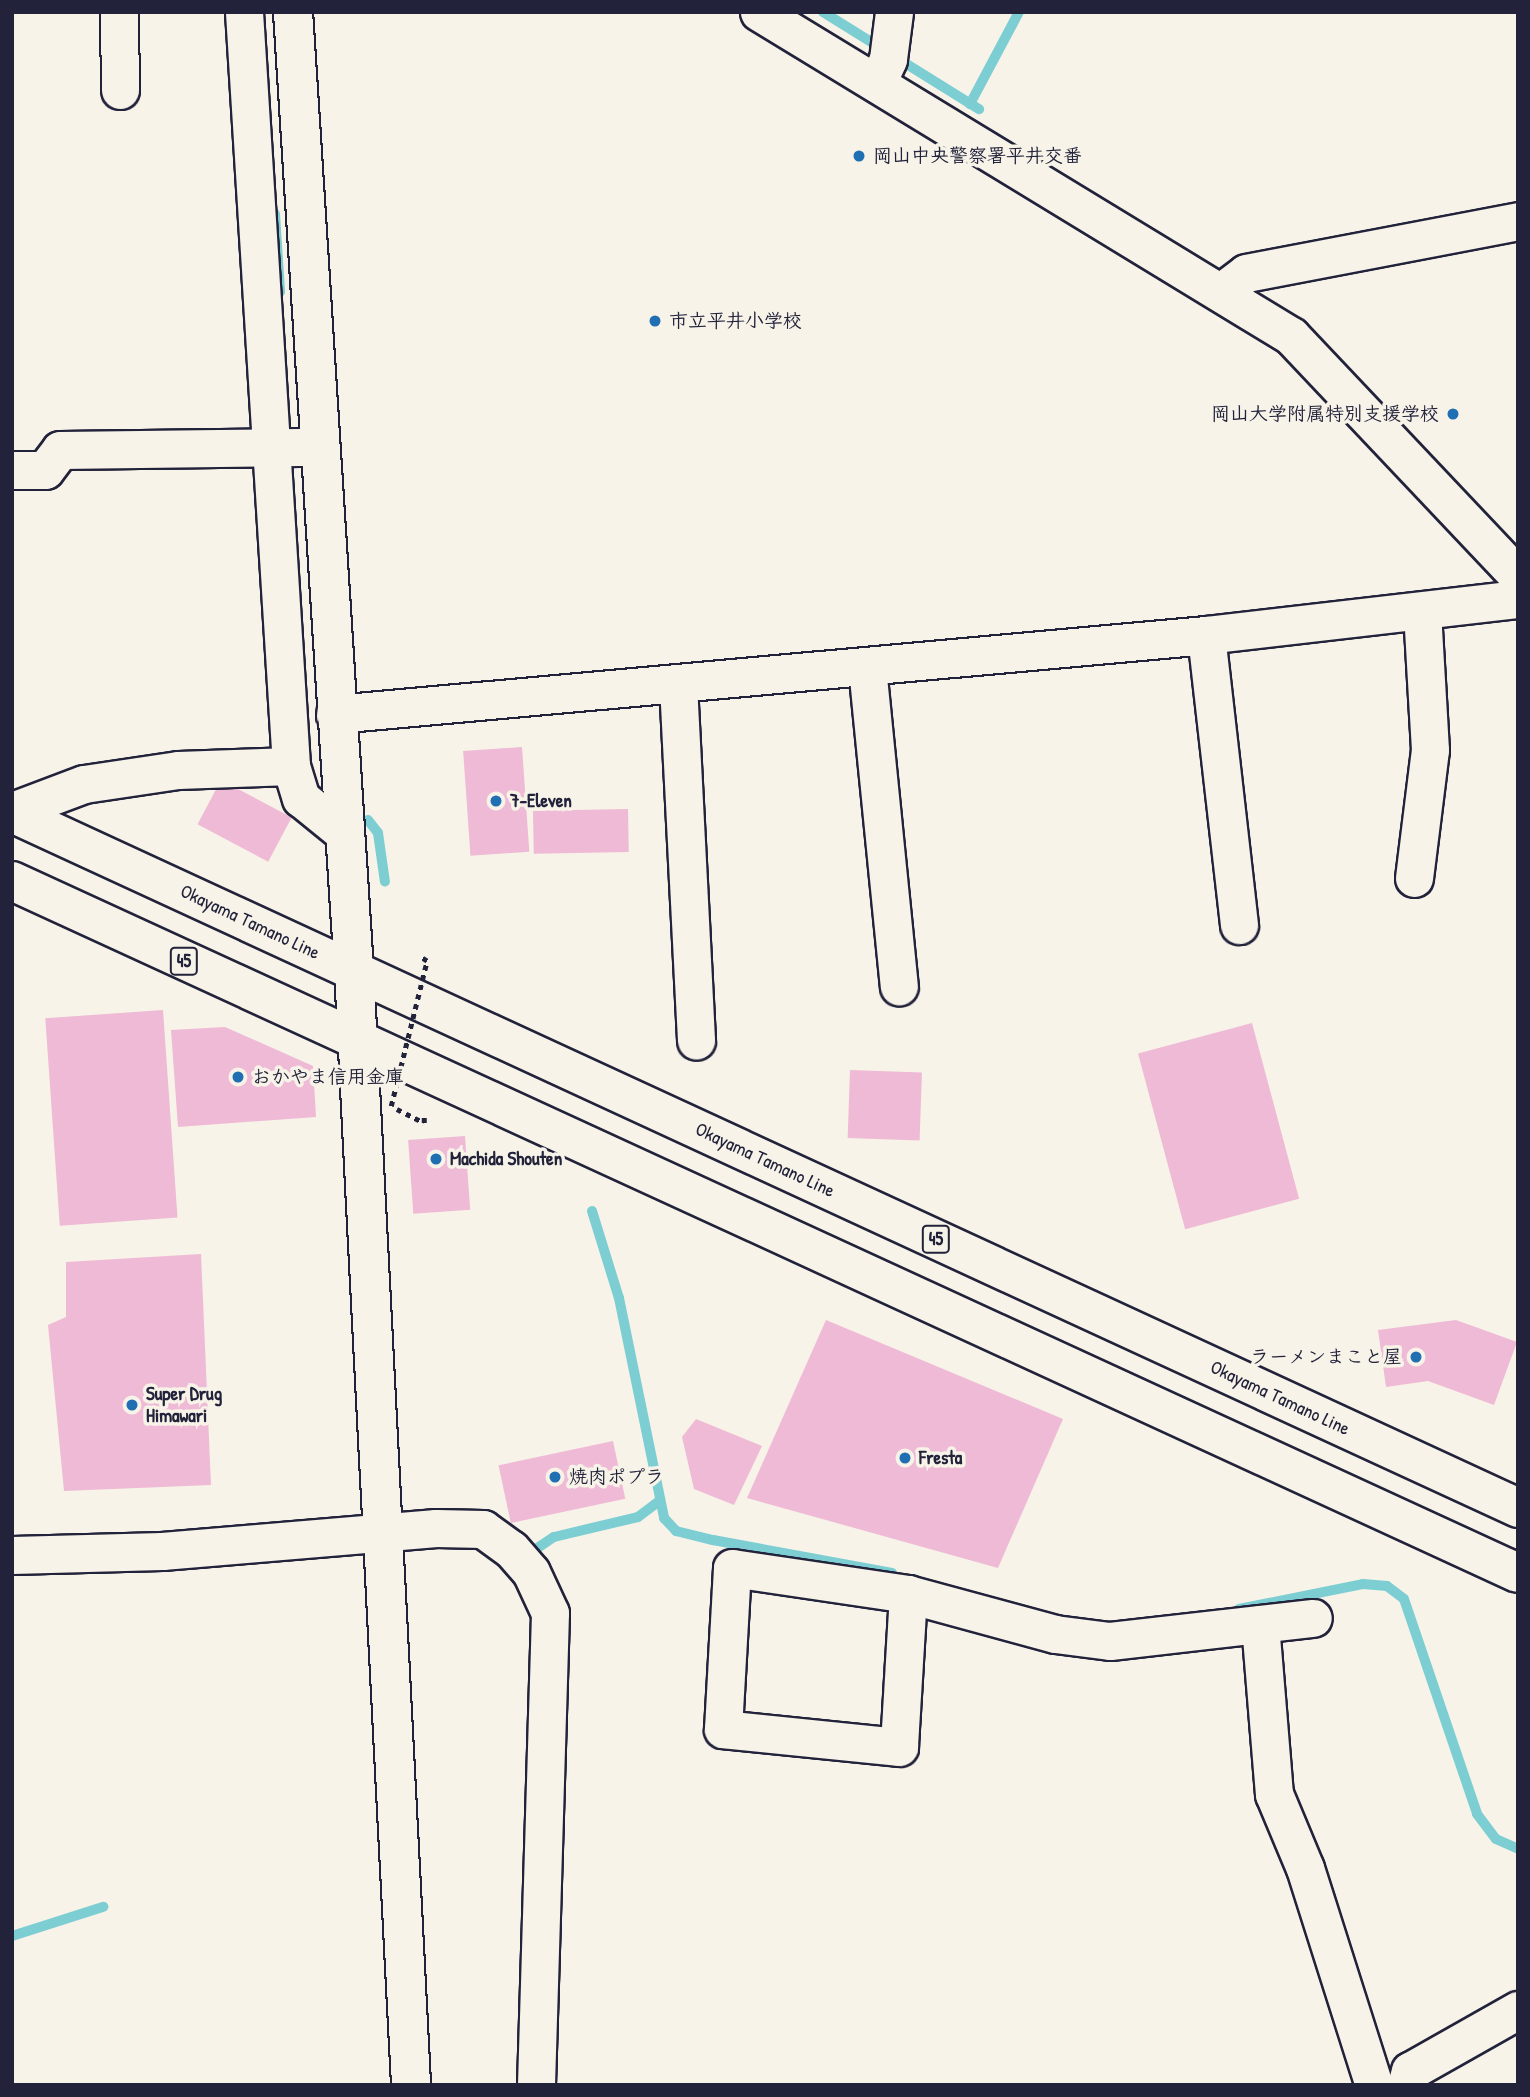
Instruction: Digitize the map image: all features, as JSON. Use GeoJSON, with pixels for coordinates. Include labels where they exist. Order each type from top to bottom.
{"type":"FeatureCollection","features":[{"type":"Feature","properties":{"kind":"main road"},"geometry":{"type":"LineString","coordinates":[[293,12],[291,449],[335,714],[344,833],[354,970],[411,2085]]}},
{"type":"Feature","properties":{"kind":"main road","name":"Okayama Tamano Line"},"geometry":{"type":"LineString","coordinates":[[12,812],[1518,1508]]}},
{"type":"Feature","properties":{"kind":"main road","name":"45"},"geometry":{"type":"LineString","coordinates":[[12,881],[1518,1573]]}},
{"type":"Feature","properties":{"kind":"street"},"geometry":{"type":"LineString","coordinates":[[119,12],[120,90]]}},
{"type":"Feature","properties":{"kind":"street"},"geometry":{"type":"LineString","coordinates":[[244,12],[291,449],[291,766],[302,797],[344,833]]}},
{"type":"Feature","properties":{"kind":"street"},"geometry":{"type":"LineString","coordinates":[[759,12],[887,49],[1221,292],[1291,336],[1518,576]]}},
{"type":"Feature","properties":{"kind":"street"},"geometry":{"type":"LineString","coordinates":[[1221,292],[1246,272],[1518,221]]}},
{"type":"Feature","properties":{"kind":"street"},"geometry":{"type":"LineString","coordinates":[[12,470],[45,470],[61,450],[291,449]]}},
{"type":"Feature","properties":{"kind":"street"},"geometry":{"type":"LineString","coordinates":[[335,714],[1206,635],[1518,599]]}},
{"type":"Feature","properties":{"kind":"street"},"geometry":{"type":"LineString","coordinates":[[1414,878],[1430,750],[1422,612]]}},
{"type":"Feature","properties":{"kind":"street"},"geometry":{"type":"LineString","coordinates":[[1206,635],[1239,925]]}},
{"type":"Feature","properties":{"kind":"street"},"geometry":{"type":"LineString","coordinates":[[867,667],[899,986]]}},
{"type":"Feature","properties":{"kind":"street"},"geometry":{"type":"LineString","coordinates":[[678,684],[696,1041]]}},
{"type":"Feature","properties":{"kind":"street"},"geometry":{"type":"LineString","coordinates":[[12,812],[111,780],[178,770],[291,766]]}},
{"type":"Feature","properties":{"kind":"street"},"geometry":{"type":"LineString","coordinates":[[12,1555],[162,1551],[383,1533],[483,1529],[531,1572],[550,1613],[536,2085]]}},
{"type":"Feature","properties":{"kind":"street"},"geometry":{"type":"LineString","coordinates":[[908,1594],[899,1746],[723,1729],[732,1568],[908,1594],[1055,1634],[1110,1641],[1313,1618]]}},
{"type":"Feature","properties":{"kind":"street"},"geometry":{"type":"LineString","coordinates":[[1260,1624],[1274,1794],[1305,1868],[1374,2085]]}},
{"type":"Feature","properties":{"kind":"street"},"geometry":{"type":"LineString","coordinates":[[1406,2085],[1410,2071],[1518,2010]]}},
{"type":"Feature","properties":{"kind":"path"},"geometry":{"type":"LineString","coordinates":[[422,958],[427,961],[388,1105],[424,1123],[423,1115]]}},
{"type":"Feature","properties":{"kind":"building","name":"7-Eleven"},"geometry":{"type":"Polygon","coordinates":[[[522,747],[529,852],[470,856],[463,751],[522,747]]]}},
{"type":"Feature","properties":{"kind":"building"},"geometry":{"type":"Polygon","coordinates":[[[221,780],[292,818],[268,862],[198,824],[221,780]]]}},
{"type":"Feature","properties":{"kind":"building"},"geometry":{"type":"Polygon","coordinates":[[[628,809],[629,852],[534,854],[533,811],[628,809]]]}},
{"type":"Feature","properties":{"kind":"building"},"geometry":{"type":"Polygon","coordinates":[[[163,1010],[178,1217],[60,1226],[45,1018],[163,1010]]]}},
{"type":"Feature","properties":{"kind":"building"},"geometry":{"type":"Polygon","coordinates":[[[1252,1023],[1299,1199],[1185,1229],[1138,1054],[1252,1023]]]}},
{"type":"Feature","properties":{"kind":"building"},"geometry":{"type":"Polygon","coordinates":[[[225,1027],[313,1066],[316,1117],[178,1127],[171,1030],[225,1027]]]}},
{"type":"Feature","properties":{"kind":"building"},"geometry":{"type":"Polygon","coordinates":[[[850,1070],[922,1073],[920,1140],[848,1138],[850,1070]]]}},
{"type":"Feature","properties":{"kind":"building"},"geometry":{"type":"Polygon","coordinates":[[[465,1136],[470,1210],[413,1214],[408,1140],[465,1136]]]}},
{"type":"Feature","properties":{"kind":"building","name":"Super Drug Himawari"},"geometry":{"type":"Polygon","coordinates":[[[201,1254],[211,1485],[64,1491],[48,1325],[66,1317],[66,1262],[201,1254]]]}},
{"type":"Feature","properties":{"kind":"building","name":"Fresta"},"geometry":{"type":"Polygon","coordinates":[[[826,1320],[1063,1419],[998,1568],[747,1498],[826,1320]]]}},
{"type":"Feature","properties":{"kind":"building"},"geometry":{"type":"Polygon","coordinates":[[[1456,1320],[1517,1342],[1494,1405],[1428,1381],[1386,1387],[1378,1330],[1456,1320]]]}},
{"type":"Feature","properties":{"kind":"building"},"geometry":{"type":"Polygon","coordinates":[[[696,1419],[762,1446],[734,1505],[694,1489],[682,1437],[696,1419]]]}},
{"type":"Feature","properties":{"kind":"building"},"geometry":{"type":"Polygon","coordinates":[[[613,1441],[625,1499],[511,1523],[499,1465],[613,1441]]]}},
{"type":"Feature","properties":{"kind":"waterway"},"geometry":{"type":"LineString","coordinates":[[823,12],[979,109]]}},
{"type":"Feature","properties":{"kind":"waterway"},"geometry":{"type":"LineString","coordinates":[[970,104],[1019,12]]}},
{"type":"Feature","properties":{"kind":"waterway"},"geometry":{"type":"LineString","coordinates":[[275,214],[280,292]]}},
{"type":"Feature","properties":{"kind":"waterway"},"geometry":{"type":"LineString","coordinates":[[368,820],[378,833],[385,882]]}},
{"type":"Feature","properties":{"kind":"waterway"},"geometry":{"type":"LineString","coordinates":[[592,1211],[619,1298],[664,1518],[676,1531],[713,1540],[892,1573]]}},
{"type":"Feature","properties":{"kind":"waterway"},"geometry":{"type":"LineString","coordinates":[[527,1555],[554,1537],[638,1517],[658,1502]]}},
{"type":"Feature","properties":{"kind":"waterway"},"geometry":{"type":"LineString","coordinates":[[1239,1609],[1363,1584],[1387,1586],[1404,1599],[1477,1814],[1496,1839],[1518,1849]]}},
{"type":"Feature","properties":{"kind":"waterway"},"geometry":{"type":"LineString","coordinates":[[12,1936],[103,1907]]}},
{"type":"Feature","properties":{"kind":"place","name":"岡山中央警察署平井交番"},"geometry":{"type":"Point","coordinates":[859,156]}},
{"type":"Feature","properties":{"kind":"place","name":"市立平井小学校"},"geometry":{"type":"Point","coordinates":[655,321]}},
{"type":"Feature","properties":{"kind":"place","name":"岡山大学附属特別支援学校"},"geometry":{"type":"Point","coordinates":[1453,414]}},
{"type":"Feature","properties":{"kind":"place","name":"7-Eleven"},"geometry":{"type":"Point","coordinates":[496,801]}},
{"type":"Feature","properties":{"kind":"place","name":"おかやま信用金庫"},"geometry":{"type":"Point","coordinates":[238,1077]}},
{"type":"Feature","properties":{"kind":"place","name":"Machida Shouten"},"geometry":{"type":"Point","coordinates":[436,1159]}},
{"type":"Feature","properties":{"kind":"place","name":"ラーメンまこと屋"},"geometry":{"type":"Point","coordinates":[1416,1357]}},
{"type":"Feature","properties":{"kind":"place","name":"Super Drug Himawari"},"geometry":{"type":"Point","coordinates":[132,1405]}},
{"type":"Feature","properties":{"kind":"place","name":"Fresta"},"geometry":{"type":"Point","coordinates":[905,1458]}},
{"type":"Feature","properties":{"kind":"place","name":"焼肉ポプラ"},"geometry":{"type":"Point","coordinates":[555,1477]}}]}
